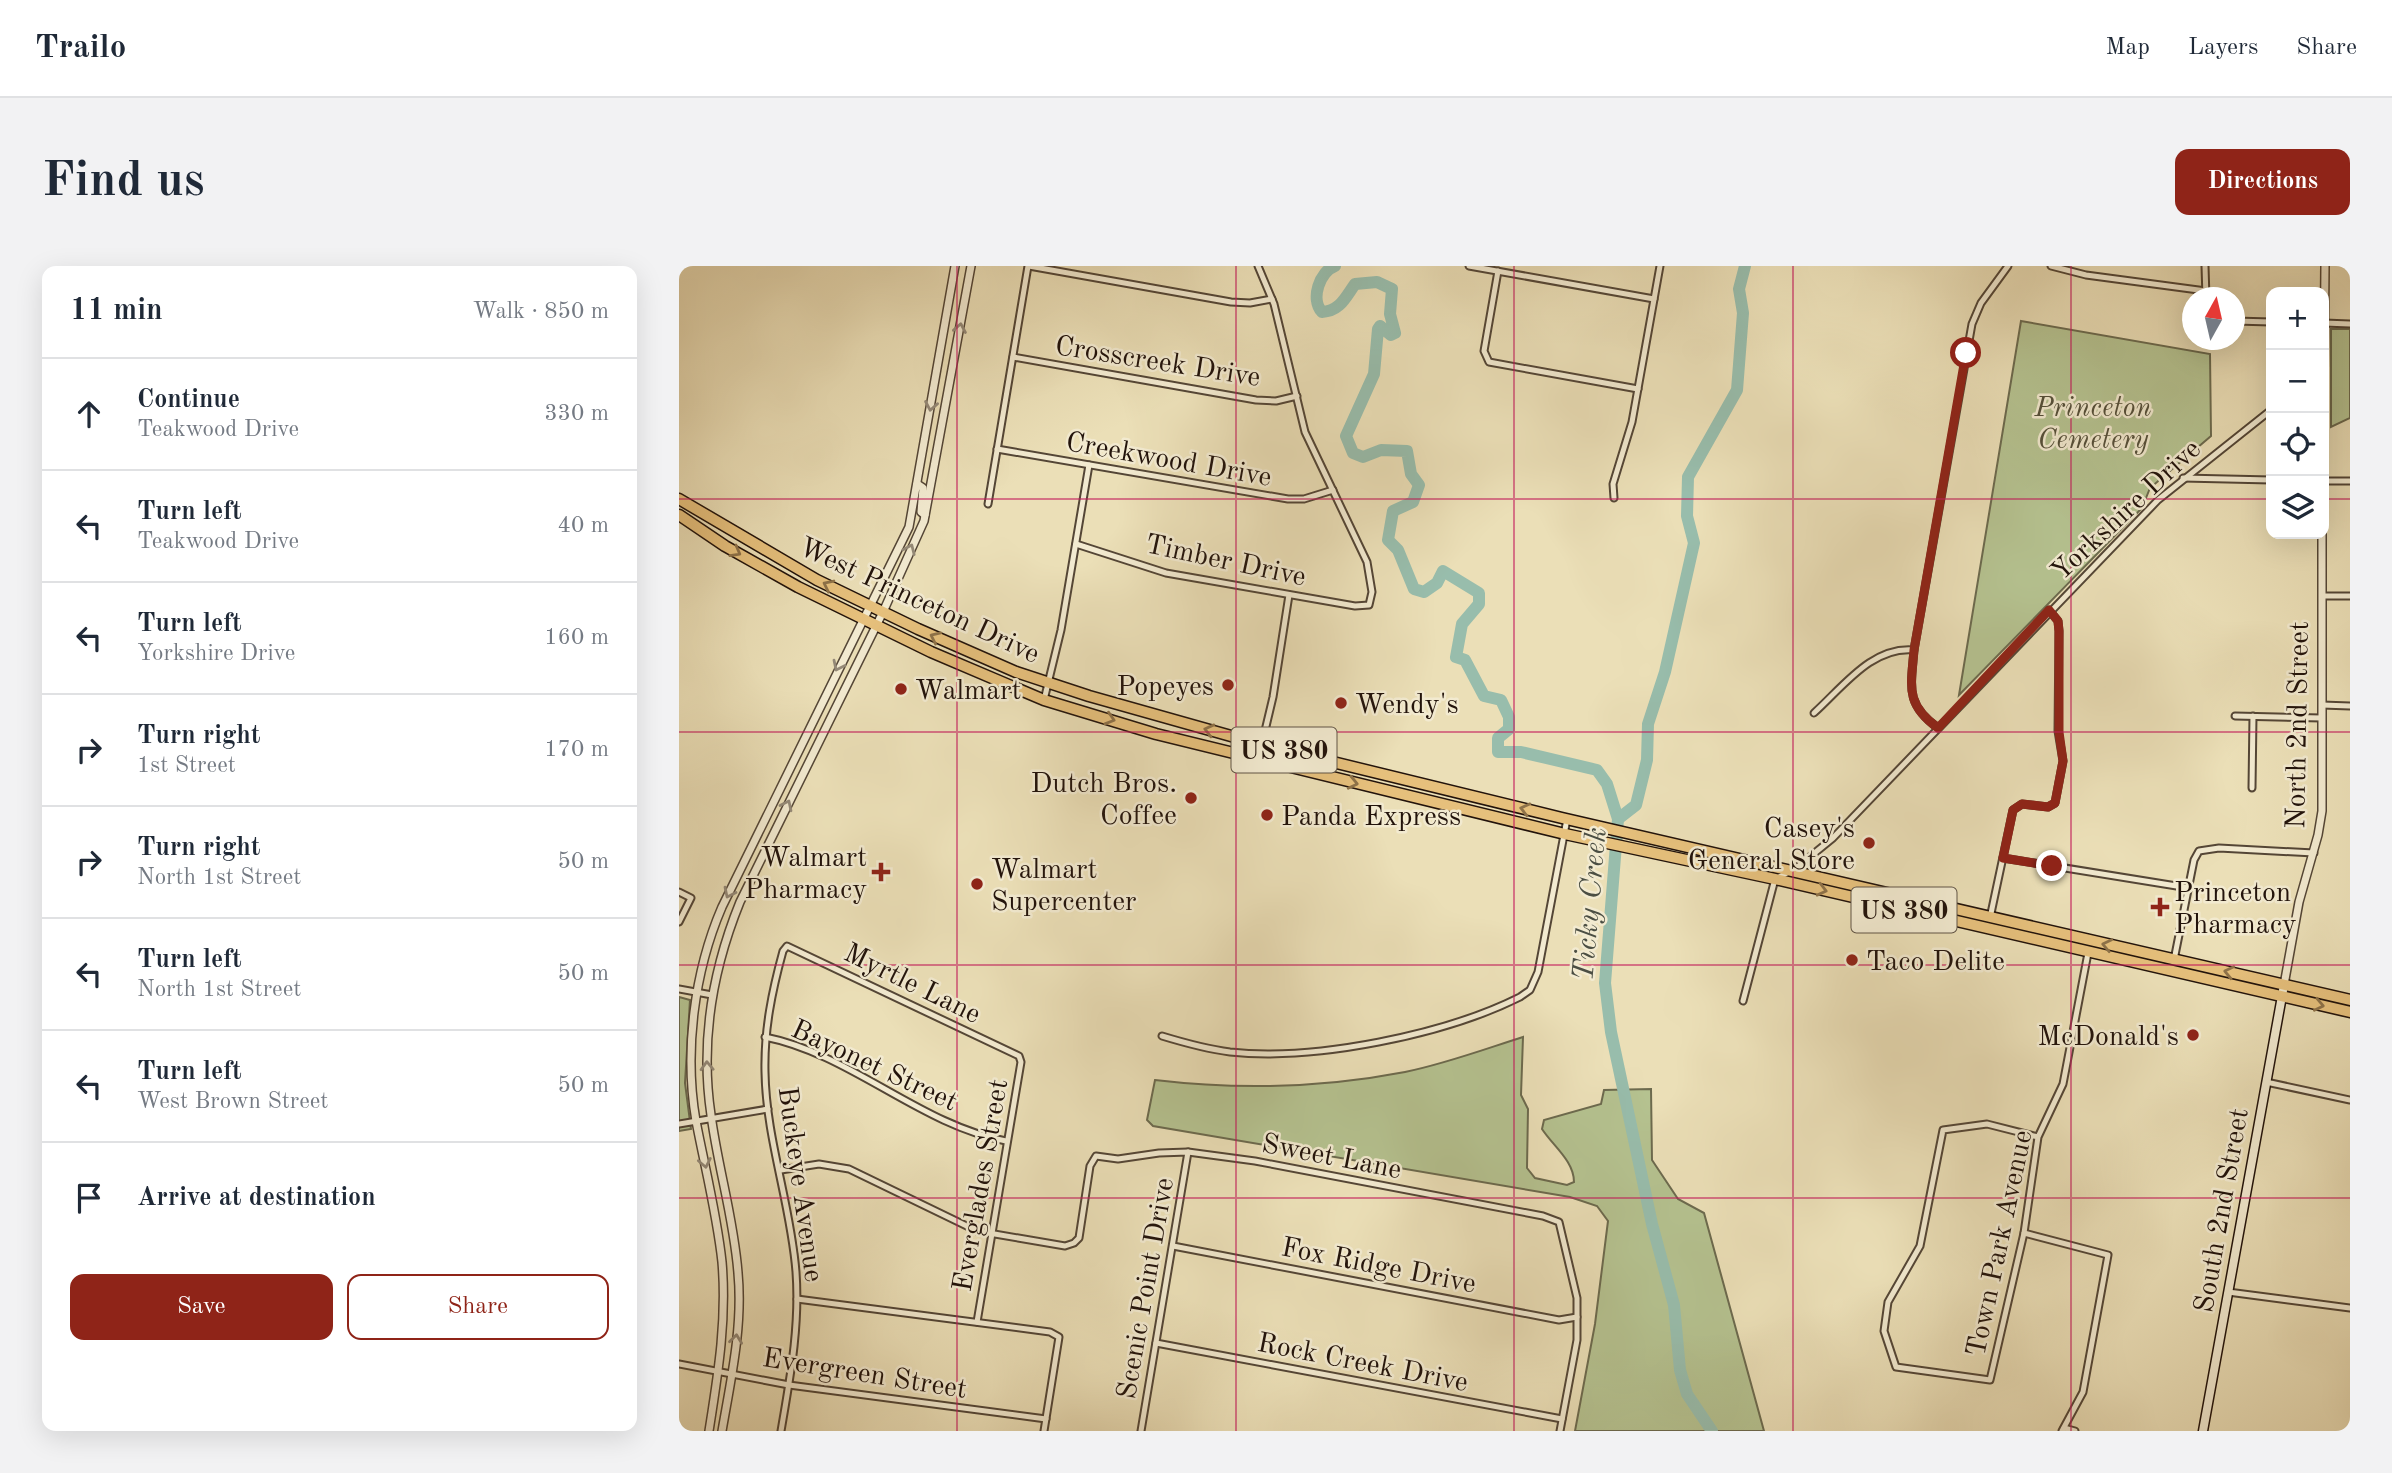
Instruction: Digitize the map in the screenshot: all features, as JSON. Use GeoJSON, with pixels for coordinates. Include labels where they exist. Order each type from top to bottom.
{"type":"FeatureCollection","features":[{"type":"Feature","properties":{"kind":"highway","name":"West Princeton Drive"},"geometry":{"type":"LineString","coordinates":[[679,499],[817,580],[955,646],[1049,683],[1263,745],[1567,819],[1795,869],[1990,918],[2174,960]]}},
{"type":"Feature","properties":{"kind":"highway","name":"West Princeton Drive"},"geometry":{"type":"LineString","coordinates":[[679,515],[725,546],[956,664],[1044,700],[1156,734],[1565,834],[1775,879],[2281,997]]}},
{"type":"Feature","properties":{"kind":"highway","name":"US 380"},"geometry":{"type":"LineString","coordinates":[[2174,960],[2350,1000]]}},
{"type":"Feature","properties":{"kind":"highway","name":"US 380"},"geometry":{"type":"LineString","coordinates":[[2281,997],[2350,1012]]}},
{"type":"Feature","properties":{"kind":"main road","name":"North 2nd Street"},"geometry":{"type":"LineString","coordinates":[[2281,997],[2284,985]]}},
{"type":"Feature","properties":{"kind":"main road","name":"South 2nd Street"},"geometry":{"type":"LineString","coordinates":[[2203,1431],[2281,997]]}},
{"type":"Feature","properties":{"kind":"street"},"geometry":{"type":"LineString","coordinates":[[709,1431],[725,1313],[722,1264],[696,1121],[692,1046],[698,993],[713,928],[862,618],[909,527],[955,266]]}},
{"type":"Feature","properties":{"kind":"street"},"geometry":{"type":"LineString","coordinates":[[722,1431],[739,1315],[739,1273],[711,1118],[706,1050],[712,995],[725,942],[759,861],[883,612],[925,515],[971,266]]}},
{"type":"Feature","properties":{"kind":"street"},"geometry":{"type":"LineString","coordinates":[[988,504],[1029,266],[1231,302],[1250,303],[1272,299]]}},
{"type":"Feature","properties":{"kind":"street"},"geometry":{"type":"LineString","coordinates":[[1258,266],[1272,299],[1305,432],[1333,491]]}},
{"type":"Feature","properties":{"kind":"street"},"geometry":{"type":"LineString","coordinates":[[1469,266],[1654,299]]}},
{"type":"Feature","properties":{"kind":"street"},"geometry":{"type":"LineString","coordinates":[[1614,498],[1612,484],[1630,431],[1660,266]]}},
{"type":"Feature","properties":{"kind":"street"},"geometry":{"type":"LineString","coordinates":[[1938,728],[1919,711],[1911,699],[1914,650],[1972,324],[1981,303],[2008,266]]}},
{"type":"Feature","properties":{"kind":"street"},"geometry":{"type":"LineString","coordinates":[[2051,266],[2086,275],[2182,290]]}},
{"type":"Feature","properties":{"kind":"street"},"geometry":{"type":"LineString","coordinates":[[2206,266],[2206,287]]}},
{"type":"Feature","properties":{"kind":"street"},"geometry":{"type":"LineString","coordinates":[[2325,266],[2325,287]]}},
{"type":"Feature","properties":{"kind":"street"},"geometry":{"type":"LineString","coordinates":[[1497,271],[1485,351],[1489,362],[1638,389]]}},
{"type":"Feature","properties":{"kind":"street"},"geometry":{"type":"LineString","coordinates":[[2245,321],[2266,321]]}},
{"type":"Feature","properties":{"kind":"street"},"geometry":{"type":"LineString","coordinates":[[2329,323],[2350,324]]}},
{"type":"Feature","properties":{"kind":"street","name":"Crosscreek Drive"},"geometry":{"type":"LineString","coordinates":[[1013,357],[1256,400],[1276,401],[1297,396]]}},
{"type":"Feature","properties":{"kind":"street","name":"Yorkshire Drive"},"geometry":{"type":"LineString","coordinates":[[1775,879],[1795,869],[1833,838],[2049,610],[2183,478],[2267,413]]}},
{"type":"Feature","properties":{"kind":"street","name":"Creekwood Drive"},"geometry":{"type":"LineString","coordinates":[[997,449],[1288,499],[1311,498],[1333,491]]}},
{"type":"Feature","properties":{"kind":"street"},"geometry":{"type":"LineString","coordinates":[[1044,700],[1089,465]]}},
{"type":"Feature","properties":{"kind":"street"},"geometry":{"type":"LineString","coordinates":[[2183,478],[2266,480]]}},
{"type":"Feature","properties":{"kind":"street"},"geometry":{"type":"LineString","coordinates":[[2329,481],[2350,481]]}},
{"type":"Feature","properties":{"kind":"street"},"geometry":{"type":"LineString","coordinates":[[917,484],[923,488],[921,512],[925,515]]}},
{"type":"Feature","properties":{"kind":"street","name":"Timber Drive"},"geometry":{"type":"LineString","coordinates":[[1076,544],[1166,573],[1355,606],[1369,605],[1372,592],[1367,562],[1333,491]]}},
{"type":"Feature","properties":{"kind":"street","name":"North 2nd Street"},"geometry":{"type":"LineString","coordinates":[[2284,985],[2299,902],[2322,811],[2322,539]]}},
{"type":"Feature","properties":{"kind":"street"},"geometry":{"type":"LineString","coordinates":[[1258,760],[1263,745],[1289,595]]}},
{"type":"Feature","properties":{"kind":"street"},"geometry":{"type":"LineString","coordinates":[[2322,596],[2350,596]]}},
{"type":"Feature","properties":{"kind":"street"},"geometry":{"type":"LineString","coordinates":[[1984,929],[1990,918],[2013,810],[2022,804],[2052,806],[2056,798],[2063,757],[2059,732],[2059,626],[2049,610]]}},
{"type":"Feature","properties":{"kind":"street"},"geometry":{"type":"LineString","coordinates":[[1814,713],[1876,658],[1891,651],[1914,650]]}},
{"type":"Feature","properties":{"kind":"street"},"geometry":{"type":"LineString","coordinates":[[2322,705],[2350,706]]}},
{"type":"Feature","properties":{"kind":"street"},"geometry":{"type":"LineString","coordinates":[[2235,716],[2322,718]]}},
{"type":"Feature","properties":{"kind":"street"},"geometry":{"type":"LineString","coordinates":[[2252,788],[2253,716]]}},
{"type":"Feature","properties":{"kind":"street"},"geometry":{"type":"LineString","coordinates":[[789,768],[802,775]]}},
{"type":"Feature","properties":{"kind":"street"},"geometry":{"type":"LineString","coordinates":[[1162,1036],[1203,1047],[1239,1052],[1348,1046],[1413,1034],[1520,997],[1530,990],[1539,971],[1567,819]]}},
{"type":"Feature","properties":{"kind":"street"},"geometry":{"type":"LineString","coordinates":[[2174,960],[2194,860],[2199,851],[2210,848],[2313,853]]}},
{"type":"Feature","properties":{"kind":"street"},"geometry":{"type":"LineString","coordinates":[[748,855],[759,861]]}},
{"type":"Feature","properties":{"kind":"street"},"geometry":{"type":"LineString","coordinates":[[2003,858],[2189,888]]}},
{"type":"Feature","properties":{"kind":"street"},"geometry":{"type":"LineString","coordinates":[[1743,1001],[1775,879]]}},
{"type":"Feature","properties":{"kind":"street"},"geometry":{"type":"LineString","coordinates":[[679,892],[691,898],[679,922]]}},
{"type":"Feature","properties":{"kind":"street","name":"Buckeye Avenue"},"geometry":{"type":"LineString","coordinates":[[781,1431],[796,1344],[797,1299],[789,1212],[768,1109],[764,1074],[770,998],[783,951],[787,946]]}},
{"type":"Feature","properties":{"kind":"street","name":"Myrtle Lane"},"geometry":{"type":"LineString","coordinates":[[787,946],[1019,1056]]}},
{"type":"Feature","properties":{"kind":"street","name":"Town Park Avenue"},"geometry":{"type":"LineString","coordinates":[[2038,1137],[1987,1124],[1943,1130],[1920,1246],[1888,1302],[1884,1331],[1896,1367],[1990,1380],[2024,1233],[2038,1137],[2063,1084],[2088,953]]}},
{"type":"Feature","properties":{"kind":"street"},"geometry":{"type":"LineString","coordinates":[[679,989],[712,995]]}},
{"type":"Feature","properties":{"kind":"street","name":"Bayonet Street"},"geometry":{"type":"LineString","coordinates":[[765,1037],[810,1052],[960,1127],[1006,1141]]}},
{"type":"Feature","properties":{"kind":"street","name":"Everglades Street"},"geometry":{"type":"LineString","coordinates":[[977,1322],[1021,1062],[1019,1056]]}},
{"type":"Feature","properties":{"kind":"street"},"geometry":{"type":"LineString","coordinates":[[2266,1082],[2350,1100]]}},
{"type":"Feature","properties":{"kind":"street"},"geometry":{"type":"LineString","coordinates":[[679,1124],[768,1109]]}},
{"type":"Feature","properties":{"kind":"street","name":"Sweet Lane"},"geometry":{"type":"LineString","coordinates":[[990,1235],[1065,1245],[1074,1243],[1079,1238],[1090,1166],[1096,1156],[1118,1159],[1188,1152],[1287,1167],[1559,1222],[1577,1298],[1577,1317]]}},
{"type":"Feature","properties":{"kind":"street","name":"Scenic Point Drive"},"geometry":{"type":"LineString","coordinates":[[1141,1431],[1188,1152]]}},
{"type":"Feature","properties":{"kind":"street"},"geometry":{"type":"LineString","coordinates":[[781,1170],[819,1164],[849,1170],[990,1235]]}},
{"type":"Feature","properties":{"kind":"street"},"geometry":{"type":"LineString","coordinates":[[2024,1233],[2108,1255],[2083,1392],[2063,1429],[2075,1431]]}},
{"type":"Feature","properties":{"kind":"street","name":"Fox Ridge Drive"},"geometry":{"type":"LineString","coordinates":[[1173,1246],[1559,1320],[1577,1317]]}},
{"type":"Feature","properties":{"kind":"street"},"geometry":{"type":"LineString","coordinates":[[2228,1292],[2350,1308]]}},
{"type":"Feature","properties":{"kind":"street"},"geometry":{"type":"LineString","coordinates":[[797,1299],[1050,1332],[1059,1337],[1044,1431]]}},
{"type":"Feature","properties":{"kind":"street"},"geometry":{"type":"LineString","coordinates":[[1560,1431],[1577,1340],[1577,1317]]}},
{"type":"Feature","properties":{"kind":"street","name":"Rock Creek Drive"},"geometry":{"type":"LineString","coordinates":[[1156,1343],[1562,1419]]}},
{"type":"Feature","properties":{"kind":"street","name":"Evergreen Street"},"geometry":{"type":"LineString","coordinates":[[679,1364],[789,1385],[1046,1419]]}},
{"type":"Feature","properties":{"kind":"green space","name":"Princeton Cemetery"},"geometry":{"type":"Polygon","coordinates":[[[2021,321],[2210,354],[2211,436],[2150,488],[2142,508],[1959,695],[2021,321]]]}},
{"type":"Feature","properties":{"kind":"green space"},"geometry":{"type":"Polygon","coordinates":[[[2331,329],[2350,329],[2350,418],[2331,427],[2331,329]]]}},
{"type":"Feature","properties":{"kind":"green space"},"geometry":{"type":"Polygon","coordinates":[[[679,997],[690,1000],[685,1083],[691,1129],[679,1131],[679,997]]]}},
{"type":"Feature","properties":{"kind":"green space"},"geometry":{"type":"Polygon","coordinates":[[[1523,1037],[1521,1095],[1528,1109],[1527,1168],[1535,1178],[1567,1185],[1574,1182],[1567,1160],[1542,1129],[1544,1120],[1601,1104],[1604,1090],[1651,1089],[1652,1160],[1678,1199],[1704,1213],[1764,1431],[1575,1431],[1595,1324],[1608,1221],[1597,1206],[1570,1197],[1153,1126],[1147,1120],[1155,1080],[1249,1086],[1343,1081],[1420,1069],[1523,1037]]]}},
{"type":"Feature","properties":{"kind":"waterway"},"geometry":{"type":"LineString","coordinates":[[1335,266],[1325,273],[1318,286],[1317,300],[1322,312],[1338,306],[1355,284],[1377,282],[1392,289],[1390,314],[1395,333],[1391,335],[1380,326],[1378,329],[1374,374],[1346,436],[1353,453],[1363,457],[1381,450],[1407,451],[1411,474],[1419,485],[1413,502],[1393,511],[1388,540],[1398,550],[1414,589],[1424,592],[1437,583],[1443,571],[1479,593],[1479,604],[1462,624],[1456,657],[1465,660],[1484,696],[1501,700],[1509,717],[1509,729],[1498,738],[1498,752],[1521,752],[1597,770],[1607,784],[1618,819],[1605,983],[1611,1032],[1652,1224],[1674,1305],[1680,1370],[1687,1394],[1712,1431]]}},
{"type":"Feature","properties":{"kind":"waterway","name":"Ticky Creek"},"geometry":{"type":"LineString","coordinates":[[1618,819],[1636,805],[1647,760],[1648,724],[1665,672],[1694,543],[1687,516],[1688,477],[1737,390],[1743,313],[1739,289],[1745,266]]}},
{"type":"Feature","properties":{"kind":"place","name":"Popeyes"},"geometry":{"type":"Point","coordinates":[1228,685]}},
{"type":"Feature","properties":{"kind":"place","name":"Walmart"},"geometry":{"type":"Point","coordinates":[901,689]}},
{"type":"Feature","properties":{"kind":"place","name":"Wendy's"},"geometry":{"type":"Point","coordinates":[1341,703]}},
{"type":"Feature","properties":{"kind":"place","name":"Dutch Bros. Coffee"},"geometry":{"type":"Point","coordinates":[1191,798]}},
{"type":"Feature","properties":{"kind":"place","name":"Panda Express"},"geometry":{"type":"Point","coordinates":[1267,815]}},
{"type":"Feature","properties":{"kind":"place","name":"Casey's General Store"},"geometry":{"type":"Point","coordinates":[1869,843]}},
{"type":"Feature","properties":{"kind":"place","name":"Walmart Pharmacy"},"geometry":{"type":"Point","coordinates":[881,872]}},
{"type":"Feature","properties":{"kind":"place","name":"Walmart Supercenter"},"geometry":{"type":"Point","coordinates":[977,884]}},
{"type":"Feature","properties":{"kind":"place","name":"Princeton Pharmacy"},"geometry":{"type":"Point","coordinates":[2160,907]}},
{"type":"Feature","properties":{"kind":"place","name":"Taco Delite"},"geometry":{"type":"Point","coordinates":[1852,960]}},
{"type":"Feature","properties":{"kind":"place","name":"McDonald's"},"geometry":{"type":"Point","coordinates":[2193,1035]}},
{"type":"Feature","properties":{"kind":"route"},"geometry":{"type":"LineString","coordinates":[[1966,353],[1914,650],[1911,699],[1919,711],[1938,728],[2049,610],[2055,616],[2059,631],[2059,737],[2063,751],[2055,803],[2048,807],[2022,804],[2013,810],[2003,858],[2052,866]]}}]}
